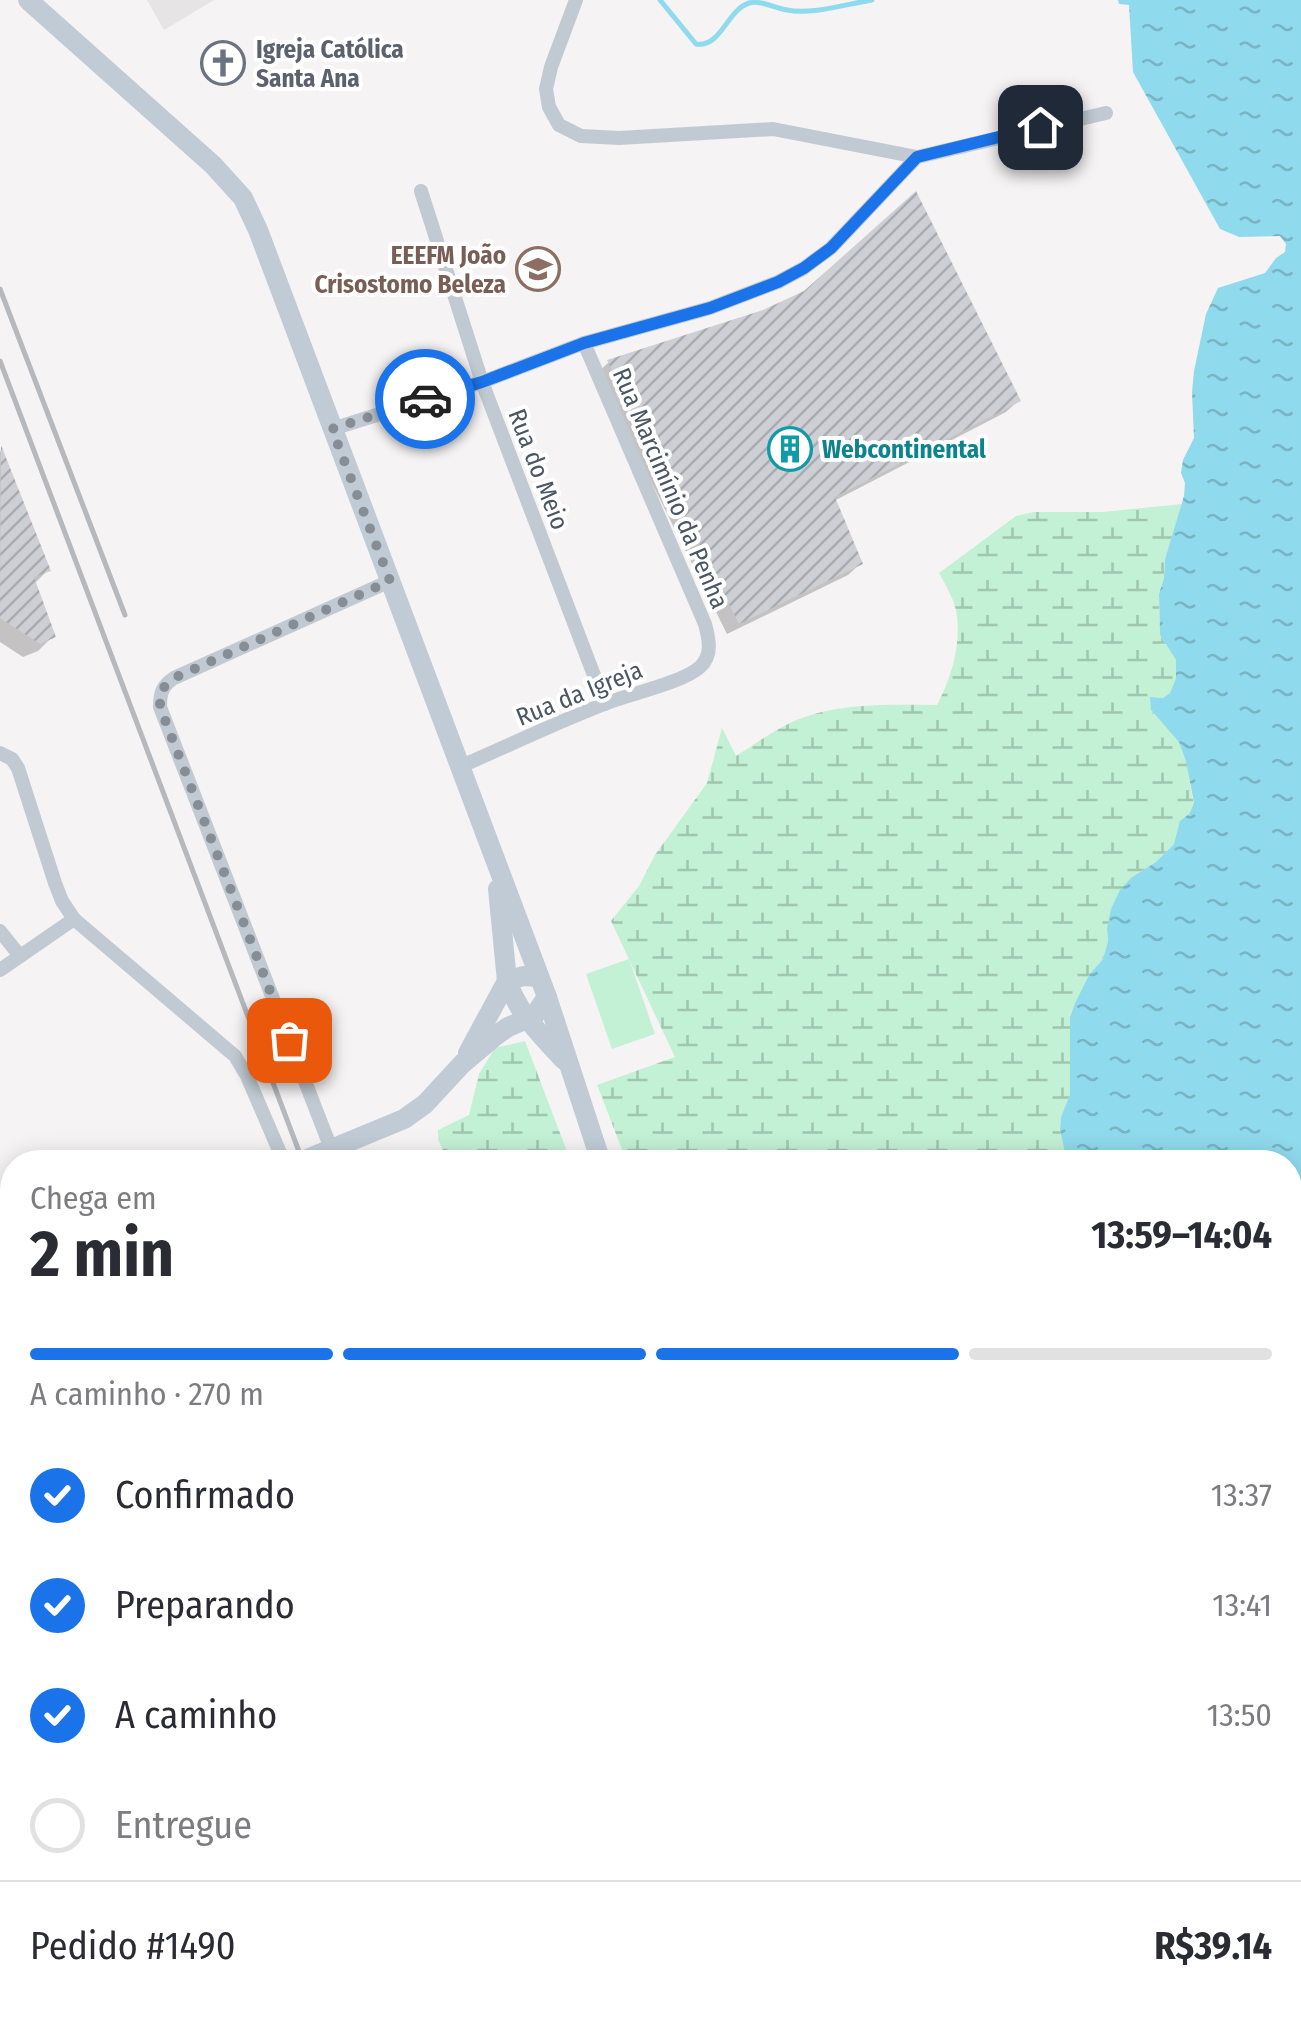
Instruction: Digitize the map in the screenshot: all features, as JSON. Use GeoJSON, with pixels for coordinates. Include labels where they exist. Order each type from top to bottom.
{"type":"FeatureCollection","features":[{"type":"Feature","properties":{"kind":"street"},"geometry":{"type":"LineString","coordinates":[[28,0],[213,165],[243,198],[543,987],[597,1150]]}},
{"type":"Feature","properties":{"kind":"street"},"geometry":{"type":"LineString","coordinates":[[576,0],[546,90],[559,126],[581,136],[619,138],[773,130],[917,157],[1106,113]]}},
{"type":"Feature","properties":{"kind":"street"},"geometry":{"type":"LineString","coordinates":[[332,429],[482,382],[584,343],[710,308],[791,275],[831,248],[917,157]]}},
{"type":"Feature","properties":{"kind":"street","name":"Rua do Meio"},"geometry":{"type":"LineString","coordinates":[[420,190],[482,382],[605,704]]}},
{"type":"Feature","properties":{"kind":"street","name":"Rua Marcimínio da Penha"},"geometry":{"type":"LineString","coordinates":[[584,343],[705,624],[709,652]]}},
{"type":"Feature","properties":{"kind":"street"},"geometry":{"type":"LineString","coordinates":[[390,581],[174,678],[160,694],[160,707],[332,1150],[404,1119],[425,1104],[462,1064],[508,1028],[539,1011],[543,987]]}},
{"type":"Feature","properties":{"kind":"street","name":"Rua da Igreja"},"geometry":{"type":"LineString","coordinates":[[458,766],[605,704],[690,674],[703,665],[709,652]]}},
{"type":"Feature","properties":{"kind":"street"},"geometry":{"type":"LineString","coordinates":[[0,754],[12,759],[18,768],[62,901],[74,919],[235,1056],[248,1076],[279,1150]]}},
{"type":"Feature","properties":{"kind":"street"},"geometry":{"type":"LineString","coordinates":[[496,864],[507,980],[517,1005],[572,1070]]}},
{"type":"Feature","properties":{"kind":"street"},"geometry":{"type":"LineString","coordinates":[[0,970],[74,919]]}},
{"type":"Feature","properties":{"kind":"street"},"geometry":{"type":"LineString","coordinates":[[0,931],[20,956]]}},
{"type":"Feature","properties":{"kind":"street"},"geometry":{"type":"LineString","coordinates":[[462,1064],[507,980],[523,976],[543,987]]}},
{"type":"Feature","properties":{"kind":"shaded area"},"geometry":{"type":"Polygon","coordinates":[[[147,0],[214,0],[164,30],[147,0]]]}},
{"type":"Feature","properties":{"kind":"green space"},"geometry":{"type":"Polygon","coordinates":[[[1182,504],[1159,594],[1160,635],[1176,660],[1176,678],[1170,693],[1163,698],[1151,697],[1151,710],[1182,747],[1194,803],[1174,844],[1156,862],[1132,877],[1107,928],[1103,959],[1089,975],[1075,1003],[1070,1017],[1070,1094],[1060,1130],[1064,1150],[622,1150],[597,1085],[675,1057],[611,921],[707,783],[722,728],[736,756],[790,723],[825,711],[862,706],[937,705],[951,671],[958,635],[955,605],[939,573],[1016,516],[1033,512],[1102,512],[1182,504]]]}},
{"type":"Feature","properties":{"kind":"green space"},"geometry":{"type":"Polygon","coordinates":[[[629,959],[655,1034],[612,1049],[586,974],[629,959]]]}},
{"type":"Feature","properties":{"kind":"green space"},"geometry":{"type":"Polygon","coordinates":[[[525,1041],[566,1150],[443,1150],[438,1130],[469,1115],[479,1074],[495,1048],[525,1041]]]}},
{"type":"Feature","properties":{"kind":"water"},"geometry":{"type":"Polygon","coordinates":[[[1118,0],[1301,0],[1301,1150],[1064,1150],[1060,1130],[1070,1094],[1070,1017],[1089,975],[1103,959],[1111,909],[1132,877],[1156,862],[1174,844],[1180,821],[1194,803],[1179,742],[1151,710],[1150,697],[1163,698],[1170,693],[1176,678],[1176,660],[1160,635],[1159,594],[1184,496],[1183,460],[1194,438],[1194,371],[1206,314],[1218,288],[1265,273],[1285,252],[1286,244],[1280,236],[1239,237],[1220,229],[1133,72],[1129,5],[1119,4],[1118,0]]]}},
{"type":"Feature","properties":{"kind":"building","name":"Webcontinental"},"geometry":{"type":"Polygon","coordinates":[[[916,191],[1021,401],[835,497],[863,564],[739,624],[607,360],[763,310],[804,291],[916,191]]]}},
{"type":"Feature","properties":{"kind":"building"},"geometry":{"type":"Polygon","coordinates":[[[1,445],[51,571],[34,577],[56,637],[40,644],[0,618],[1,445]]]}},
{"type":"Feature","properties":{"kind":"waterway"},"geometry":{"type":"LineString","coordinates":[[660,0],[696,44],[712,40],[749,3],[808,11],[872,0]]}},
{"type":"Feature","properties":{"kind":"railway"},"geometry":{"type":"LineString","coordinates":[[0,289],[125,615]]}},
{"type":"Feature","properties":{"kind":"railway"},"geometry":{"type":"LineString","coordinates":[[0,361],[298,1150]]}},
{"type":"Feature","properties":{"kind":"way so far"},"geometry":{"type":"LineString","coordinates":[[289,1040],[160,707],[160,694],[174,678],[390,581],[332,429],[425,399]]}},
{"type":"Feature","properties":{"kind":"place","name":"Igreja Católica Santa Ana"},"geometry":{"type":"Point","coordinates":[223,63]}},
{"type":"Feature","properties":{"kind":"place","name":"EEEFM João Crisostomo Beleza"},"geometry":{"type":"Point","coordinates":[538,269]}},
{"type":"Feature","properties":{"kind":"place","name":"Webcontinental"},"geometry":{"type":"Point","coordinates":[790,449]}},
{"type":"Feature","properties":{"kind":"route"},"geometry":{"type":"LineString","coordinates":[[425,399],[584,343],[710,308],[778,282],[831,248],[917,157],[1040,127]]}}]}
